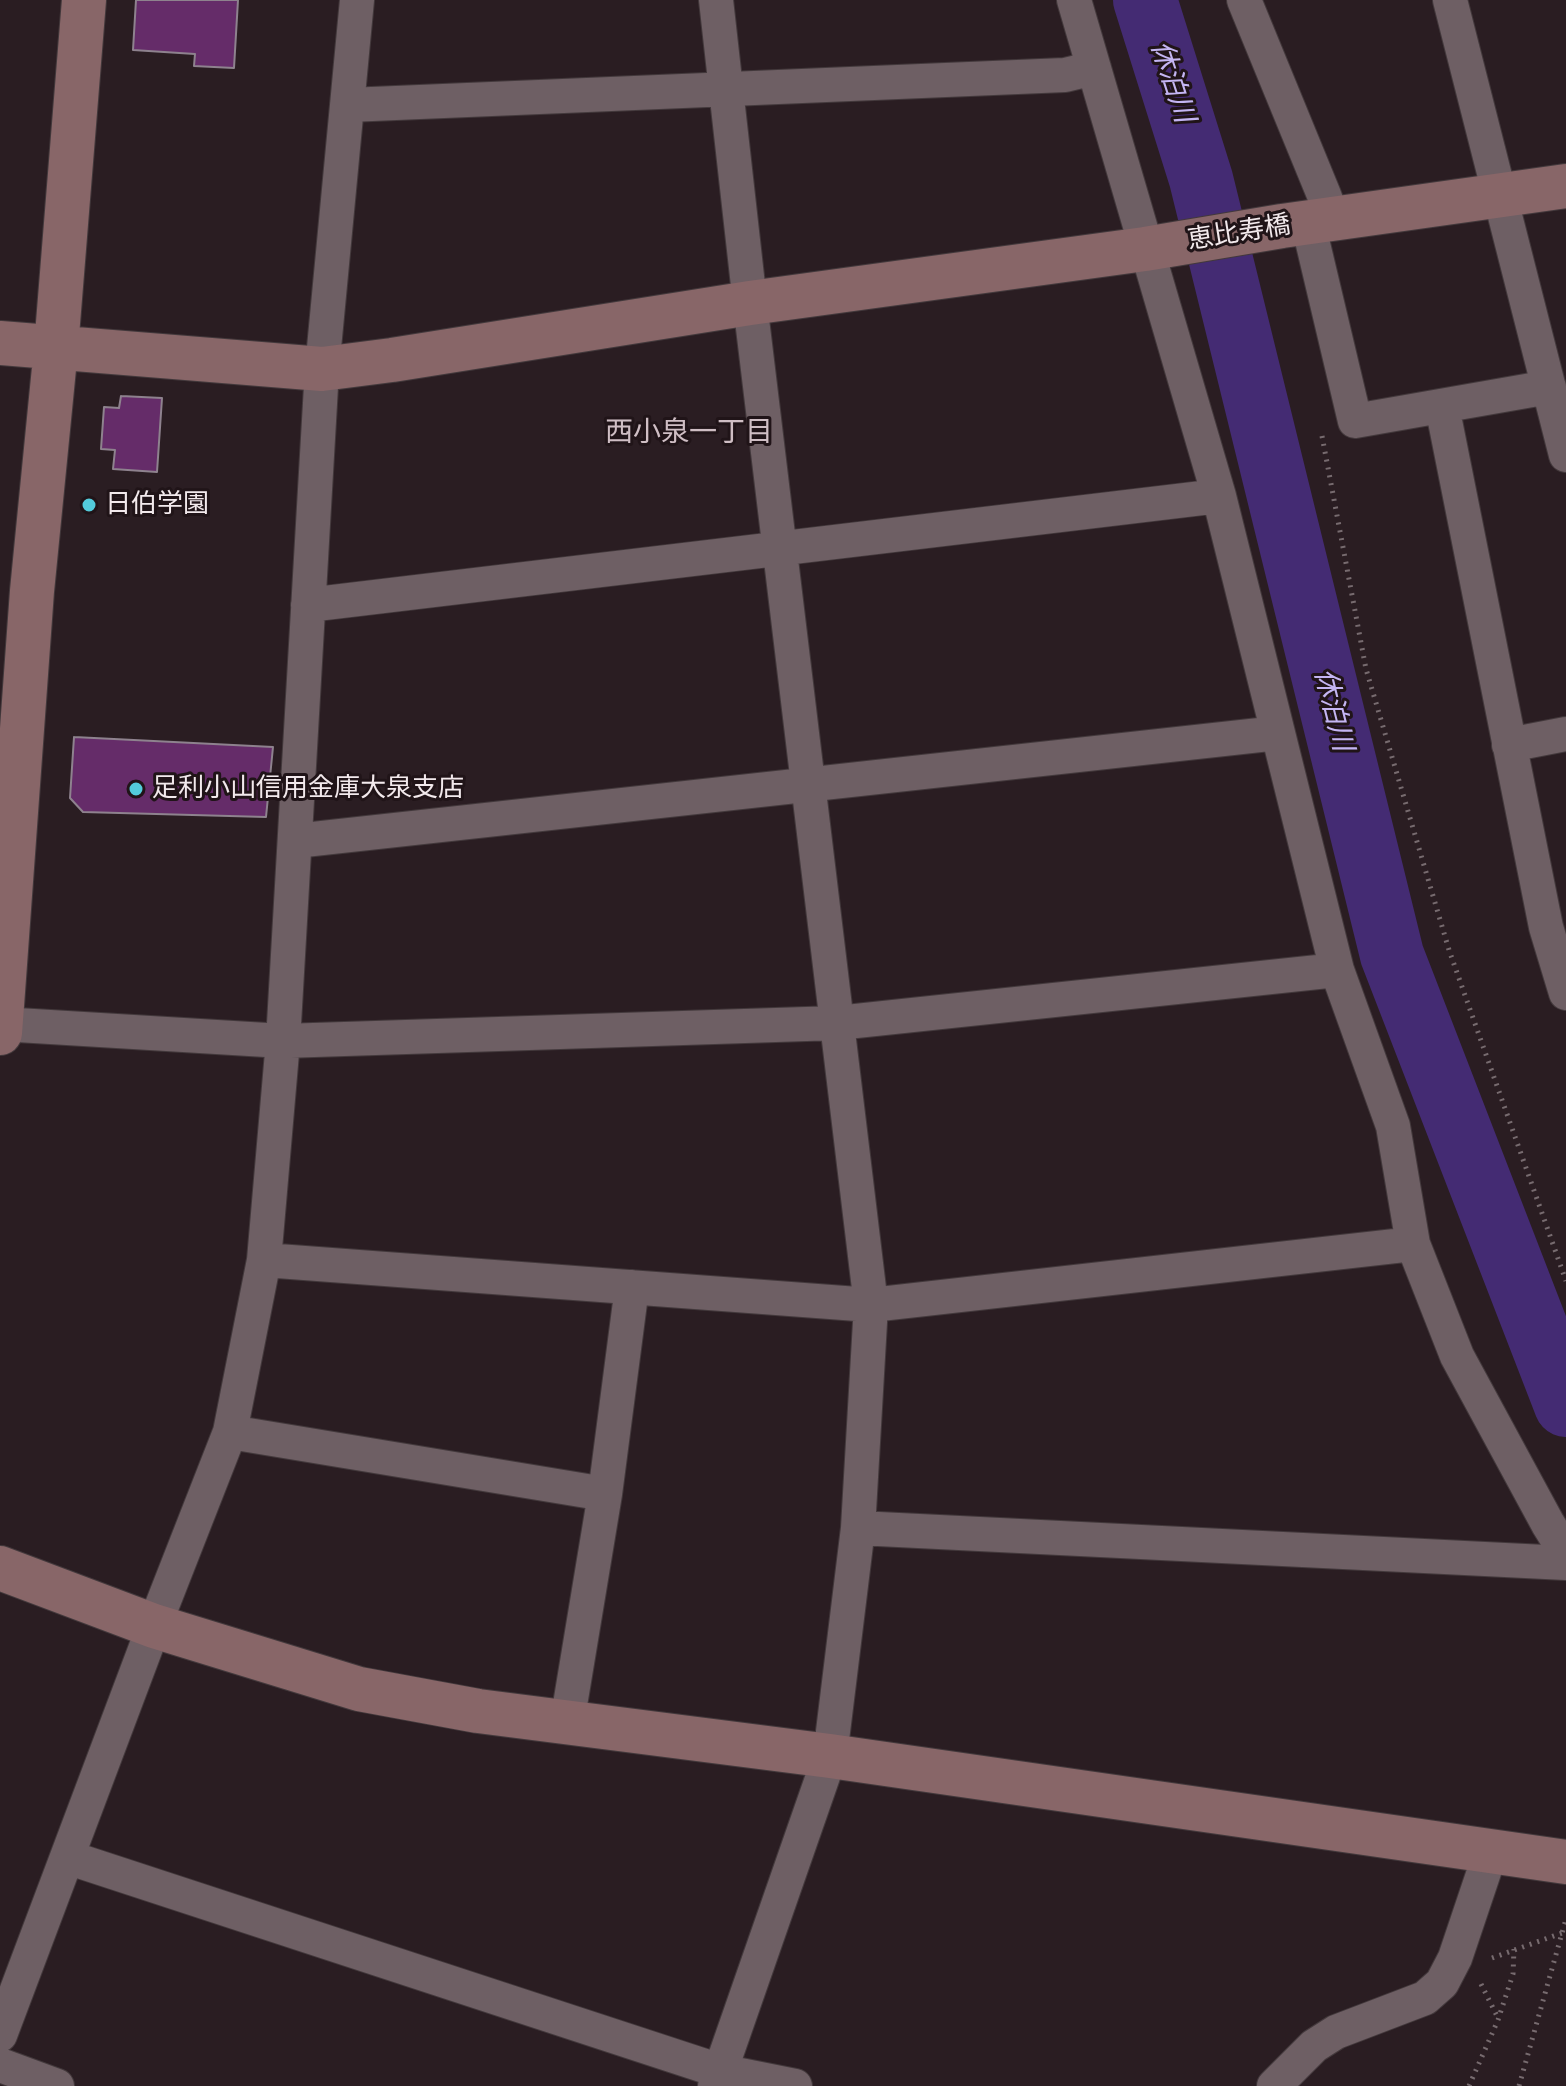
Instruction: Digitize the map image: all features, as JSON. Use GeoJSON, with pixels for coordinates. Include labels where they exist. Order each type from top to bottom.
{"type":"FeatureCollection","features":[{"type":"Feature","properties":{"kind":"street"},"geometry":{"type":"LineString","coordinates":[[84,0],[56,348],[32,591],[1,1027],[283,1041],[837,1023],[1337,970]]}},
{"type":"Feature","properties":{"kind":"street"},"geometry":{"type":"LineString","coordinates":[[0,2035],[230,1432],[264,1260],[283,1041],[322,369],[357,0]]}},
{"type":"Feature","properties":{"kind":"street"},"geometry":{"type":"LineString","coordinates":[[716,0],[871,1305],[858,1528],[830,1756],[717,2079]]}},
{"type":"Feature","properties":{"kind":"street"},"geometry":{"type":"LineString","coordinates":[[1074,0],[1094,68],[1157,247],[1337,970],[1393,1126],[1413,1244],[1457,1356],[1566,1553]]}},
{"type":"Feature","properties":{"kind":"street"},"geometry":{"type":"LineString","coordinates":[[1244,0],[1324,195],[1304,224],[1355,421],[1549,387]]}},
{"type":"Feature","properties":{"kind":"street"},"geometry":{"type":"LineString","coordinates":[[1450,0],[1566,455]]}},
{"type":"Feature","properties":{"kind":"street"},"geometry":{"type":"LineString","coordinates":[[348,105],[1065,75],[1094,68]]}},
{"type":"Feature","properties":{"kind":"street","name":"恵比寿橋"},"geometry":{"type":"LineString","coordinates":[[0,343],[322,369],[750,303],[1566,186]]}},
{"type":"Feature","properties":{"kind":"street"},"geometry":{"type":"LineString","coordinates":[[1442,406],[1546,927],[1566,993]]}},
{"type":"Feature","properties":{"kind":"street"},"geometry":{"type":"LineString","coordinates":[[308,605],[1219,496]]}},
{"type":"Feature","properties":{"kind":"street"},"geometry":{"type":"LineString","coordinates":[[295,841],[1278,733]]}},
{"type":"Feature","properties":{"kind":"street"},"geometry":{"type":"LineString","coordinates":[[1509,745],[1566,734]]}},
{"type":"Feature","properties":{"kind":"street"},"geometry":{"type":"LineString","coordinates":[[264,1260],[871,1305],[1413,1244]]}},
{"type":"Feature","properties":{"kind":"street"},"geometry":{"type":"LineString","coordinates":[[567,1723],[605,1494],[632,1287]]}},
{"type":"Feature","properties":{"kind":"street"},"geometry":{"type":"LineString","coordinates":[[230,1432],[605,1494]]}},
{"type":"Feature","properties":{"kind":"street"},"geometry":{"type":"LineString","coordinates":[[858,1528],[1566,1563]]}},
{"type":"Feature","properties":{"kind":"street"},"geometry":{"type":"LineString","coordinates":[[0,1568],[154,1626],[359,1689],[478,1711],[830,1756],[1566,1862]]}},
{"type":"Feature","properties":{"kind":"street"},"geometry":{"type":"LineString","coordinates":[[1274,2086],[1314,2046],[1336,2032],[1425,1998],[1462,1964],[1491,1851]]}},
{"type":"Feature","properties":{"kind":"street"},"geometry":{"type":"LineString","coordinates":[[67,1857],[717,2079],[795,2086]]}},
{"type":"Feature","properties":{"kind":"street"},"geometry":{"type":"LineString","coordinates":[[0,2065],[57,2086]]}},
{"type":"Feature","properties":{"kind":"path"},"geometry":{"type":"LineString","coordinates":[[1321,434],[1366,669],[1449,950],[1566,1281]]}},
{"type":"Feature","properties":{"kind":"path"},"geometry":{"type":"LineString","coordinates":[[1519,2086],[1566,1919]]}},
{"type":"Feature","properties":{"kind":"path"},"geometry":{"type":"LineString","coordinates":[[1498,2020],[1462,1964],[1563,1932]]}},
{"type":"Feature","properties":{"kind":"path"},"geometry":{"type":"LineString","coordinates":[[1469,2086],[1498,2020],[1513,1974],[1514,1949]]}},
{"type":"Feature","properties":{"kind":"building"},"geometry":{"type":"Polygon","coordinates":[[[136,0],[238,0],[234,68],[194,66],[195,54],[133,50],[136,0]]]}},
{"type":"Feature","properties":{"kind":"building"},"geometry":{"type":"Polygon","coordinates":[[[121,396],[162,398],[157,472],[113,469],[115,450],[101,449],[104,407],[119,408],[121,396]]]}},
{"type":"Feature","properties":{"kind":"building"},"geometry":{"type":"Polygon","coordinates":[[[74,737],[273,747],[266,817],[83,812],[70,798],[74,737]]]}},
{"type":"Feature","properties":{"kind":"waterway","name":"休泊川"},"geometry":{"type":"LineString","coordinates":[[1145,0],[1201,179],[1392,955],[1566,1405]]}},
{"type":"Feature","properties":{"kind":"place","name":"日伯学園"},"geometry":{"type":"Point","coordinates":[89,505]}},
{"type":"Feature","properties":{"kind":"place","name":"足利小山信用金庫大泉支店"},"geometry":{"type":"Point","coordinates":[136,789]}},
{"type":"Feature","properties":{"kind":"district","name":"西小泉一丁目"},"geometry":{"type":"Point","coordinates":[689,434]}}]}
